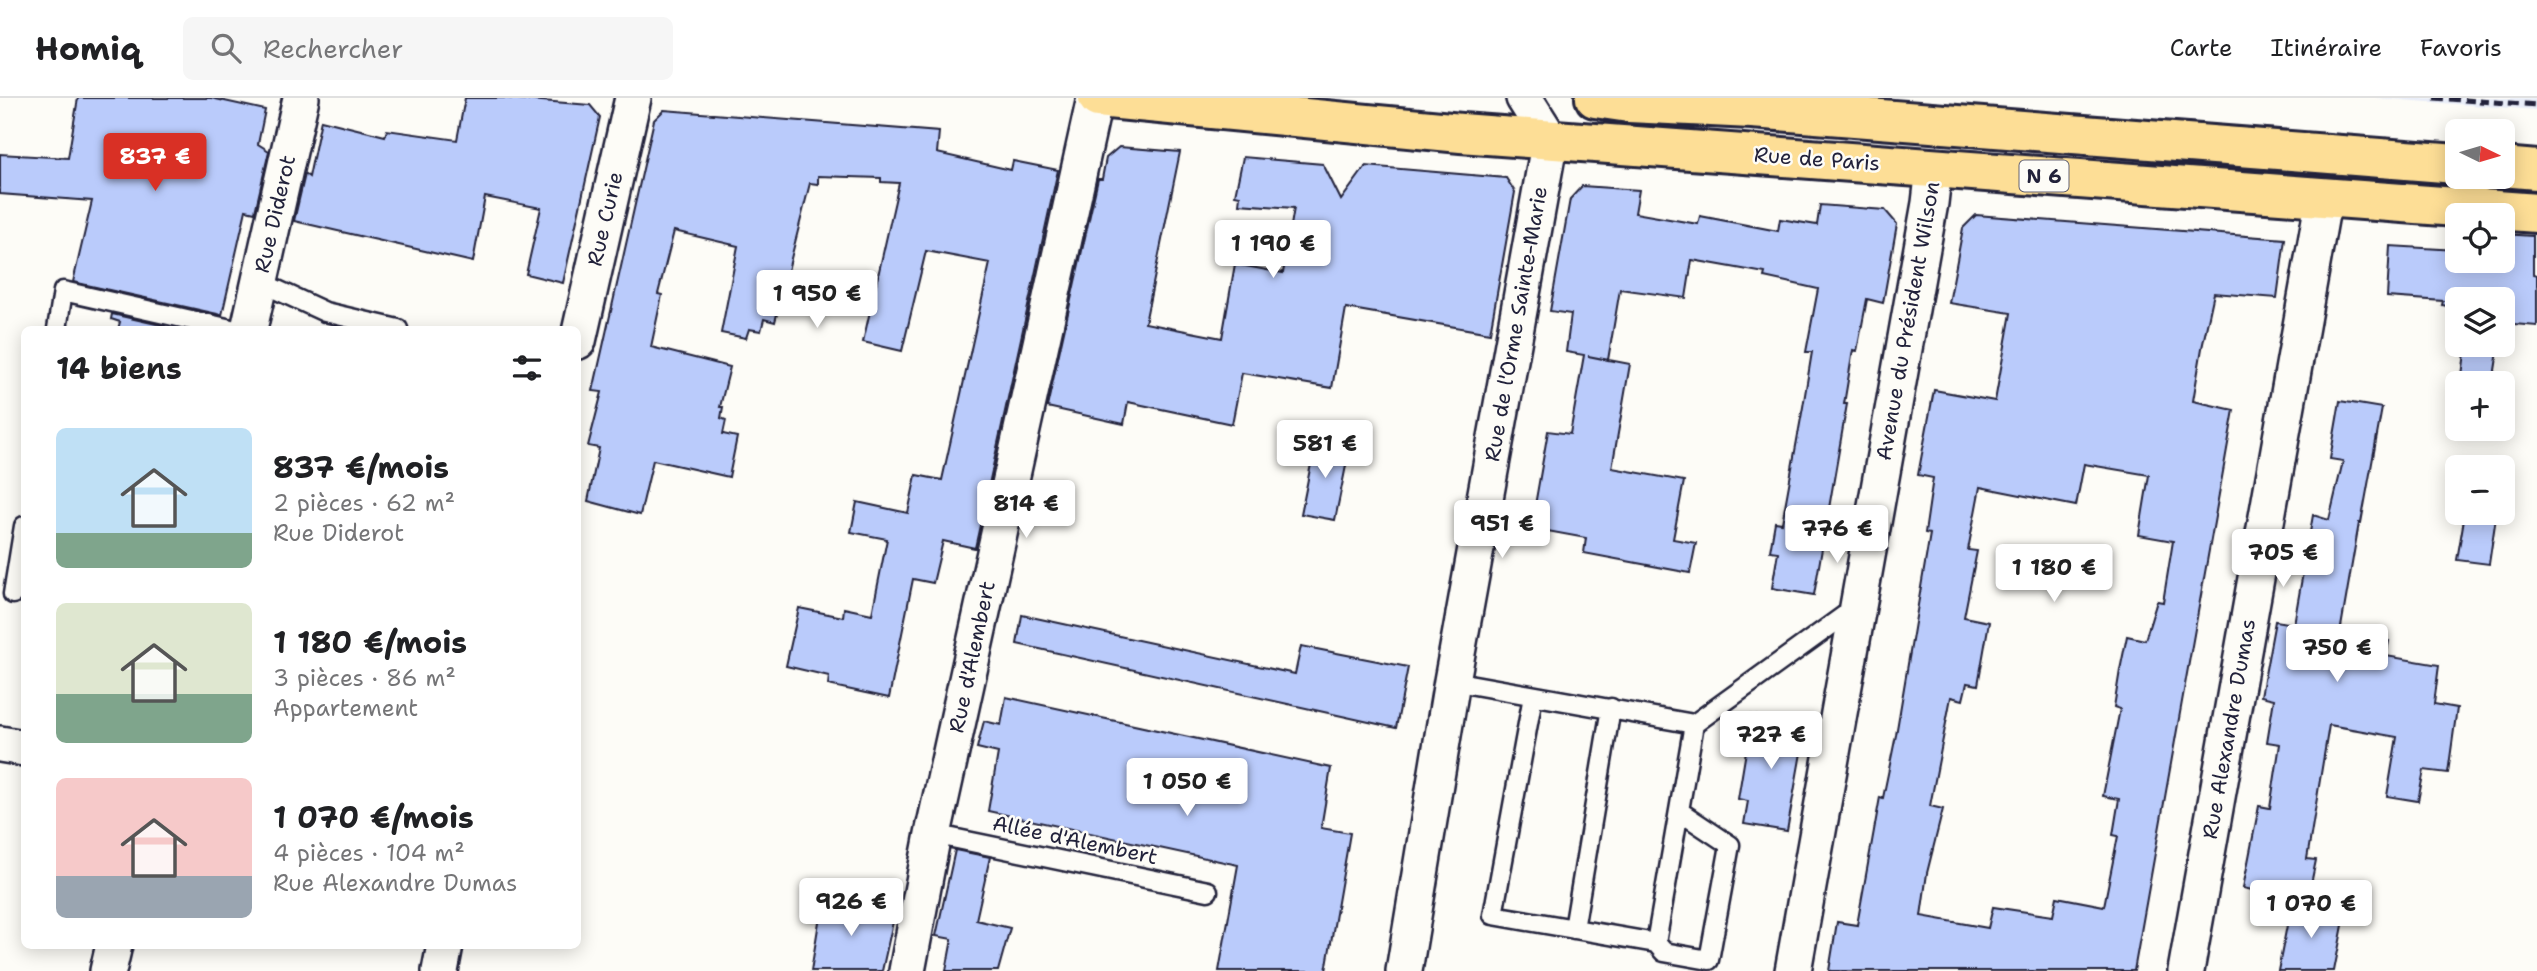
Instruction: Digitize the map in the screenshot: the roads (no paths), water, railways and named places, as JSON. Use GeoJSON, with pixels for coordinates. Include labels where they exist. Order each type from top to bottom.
{"type":"FeatureCollection","features":[{"type":"Feature","properties":{"kind":"main road","name":"Rue de Paris"},"geometry":{"type":"LineString","coordinates":[[1096,98],[1461,133],[2537,214]]}},
{"type":"Feature","properties":{"kind":"main road","name":"Rue de Paris"},"geometry":{"type":"LineString","coordinates":[[1612,100],[2445,163]]}},
{"type":"Feature","properties":{"kind":"main road","name":"N 6"},"geometry":{"type":"LineString","coordinates":[[1550,139],[1612,100]]}},
{"type":"Feature","properties":{"kind":"main road"},"geometry":{"type":"LineString","coordinates":[[2515,168],[2537,170]]}},
{"type":"Feature","properties":{"kind":"street","name":"Rue Diderot"},"geometry":{"type":"LineString","coordinates":[[250,326],[301,98]]}},
{"type":"Feature","properties":{"kind":"street","name":"Rue Curie"},"geometry":{"type":"LineString","coordinates":[[581,328],[633,98]]}},
{"type":"Feature","properties":{"kind":"street","name":"Rue d'Alembert"},"geometry":{"type":"LineString","coordinates":[[907,971],[933,834],[1096,98]]}},
{"type":"Feature","properties":{"kind":"street"},"geometry":{"type":"LineString","coordinates":[[1524,98],[1550,139]]}},
{"type":"Feature","properties":{"kind":"street","name":"Rue de l'Orme Sainte-Marie"},"geometry":{"type":"LineString","coordinates":[[1404,971],[1452,681],[1550,139]]}},
{"type":"Feature","properties":{"kind":"street","name":"Avenue du Président Wilson"},"geometry":{"type":"LineString","coordinates":[[1793,971],[1930,203],[1934,167]]}},
{"type":"Feature","properties":{"kind":"street","name":"Rue Alexandre Dumas"},"geometry":{"type":"LineString","coordinates":[[2186,971],[2324,197]]}},
{"type":"Feature","properties":{"kind":"street"},"geometry":{"type":"LineString","coordinates":[[0,744],[21,748]]}},
{"type":"Feature","properties":{"kind":"street"},"geometry":{"type":"LineString","coordinates":[[108,971],[113,949]]}},
{"type":"Feature","properties":{"kind":"street"},"geometry":{"type":"LineString","coordinates":[[440,971],[444,949]]}},
{"type":"Feature","properties":{"kind":"lane"},"geometry":{"type":"LineString","coordinates":[[260,282],[325,312],[385,326]]}},
{"type":"Feature","properties":{"kind":"lane"},"geometry":{"type":"LineString","coordinates":[[57,326],[63,291],[218,326]]}},
{"type":"Feature","properties":{"kind":"lane"},"geometry":{"type":"LineString","coordinates":[[13,594],[21,545]]}},
{"type":"Feature","properties":{"kind":"lane"},"geometry":{"type":"LineString","coordinates":[[1656,943],[1694,724],[1858,606]]}},
{"type":"Feature","properties":{"kind":"lane"},"geometry":{"type":"LineString","coordinates":[[1452,681],[1694,724]]}},
{"type":"Feature","properties":{"kind":"lane"},"geometry":{"type":"LineString","coordinates":[[1533,696],[1493,915],[1656,943],[1664,953],[1709,960],[1730,845],[1679,811]]}},
{"type":"Feature","properties":{"kind":"lane"},"geometry":{"type":"LineString","coordinates":[[1574,929],[1611,708]]}},
{"type":"Feature","properties":{"kind":"lane","name":"Allée d'Alembert"},"geometry":{"type":"LineString","coordinates":[[933,834],[1208,891]]}},
{"type":"Feature","properties":{"kind":"railway"},"geometry":{"type":"LineString","coordinates":[[2434,98],[2537,105]]}}]}
